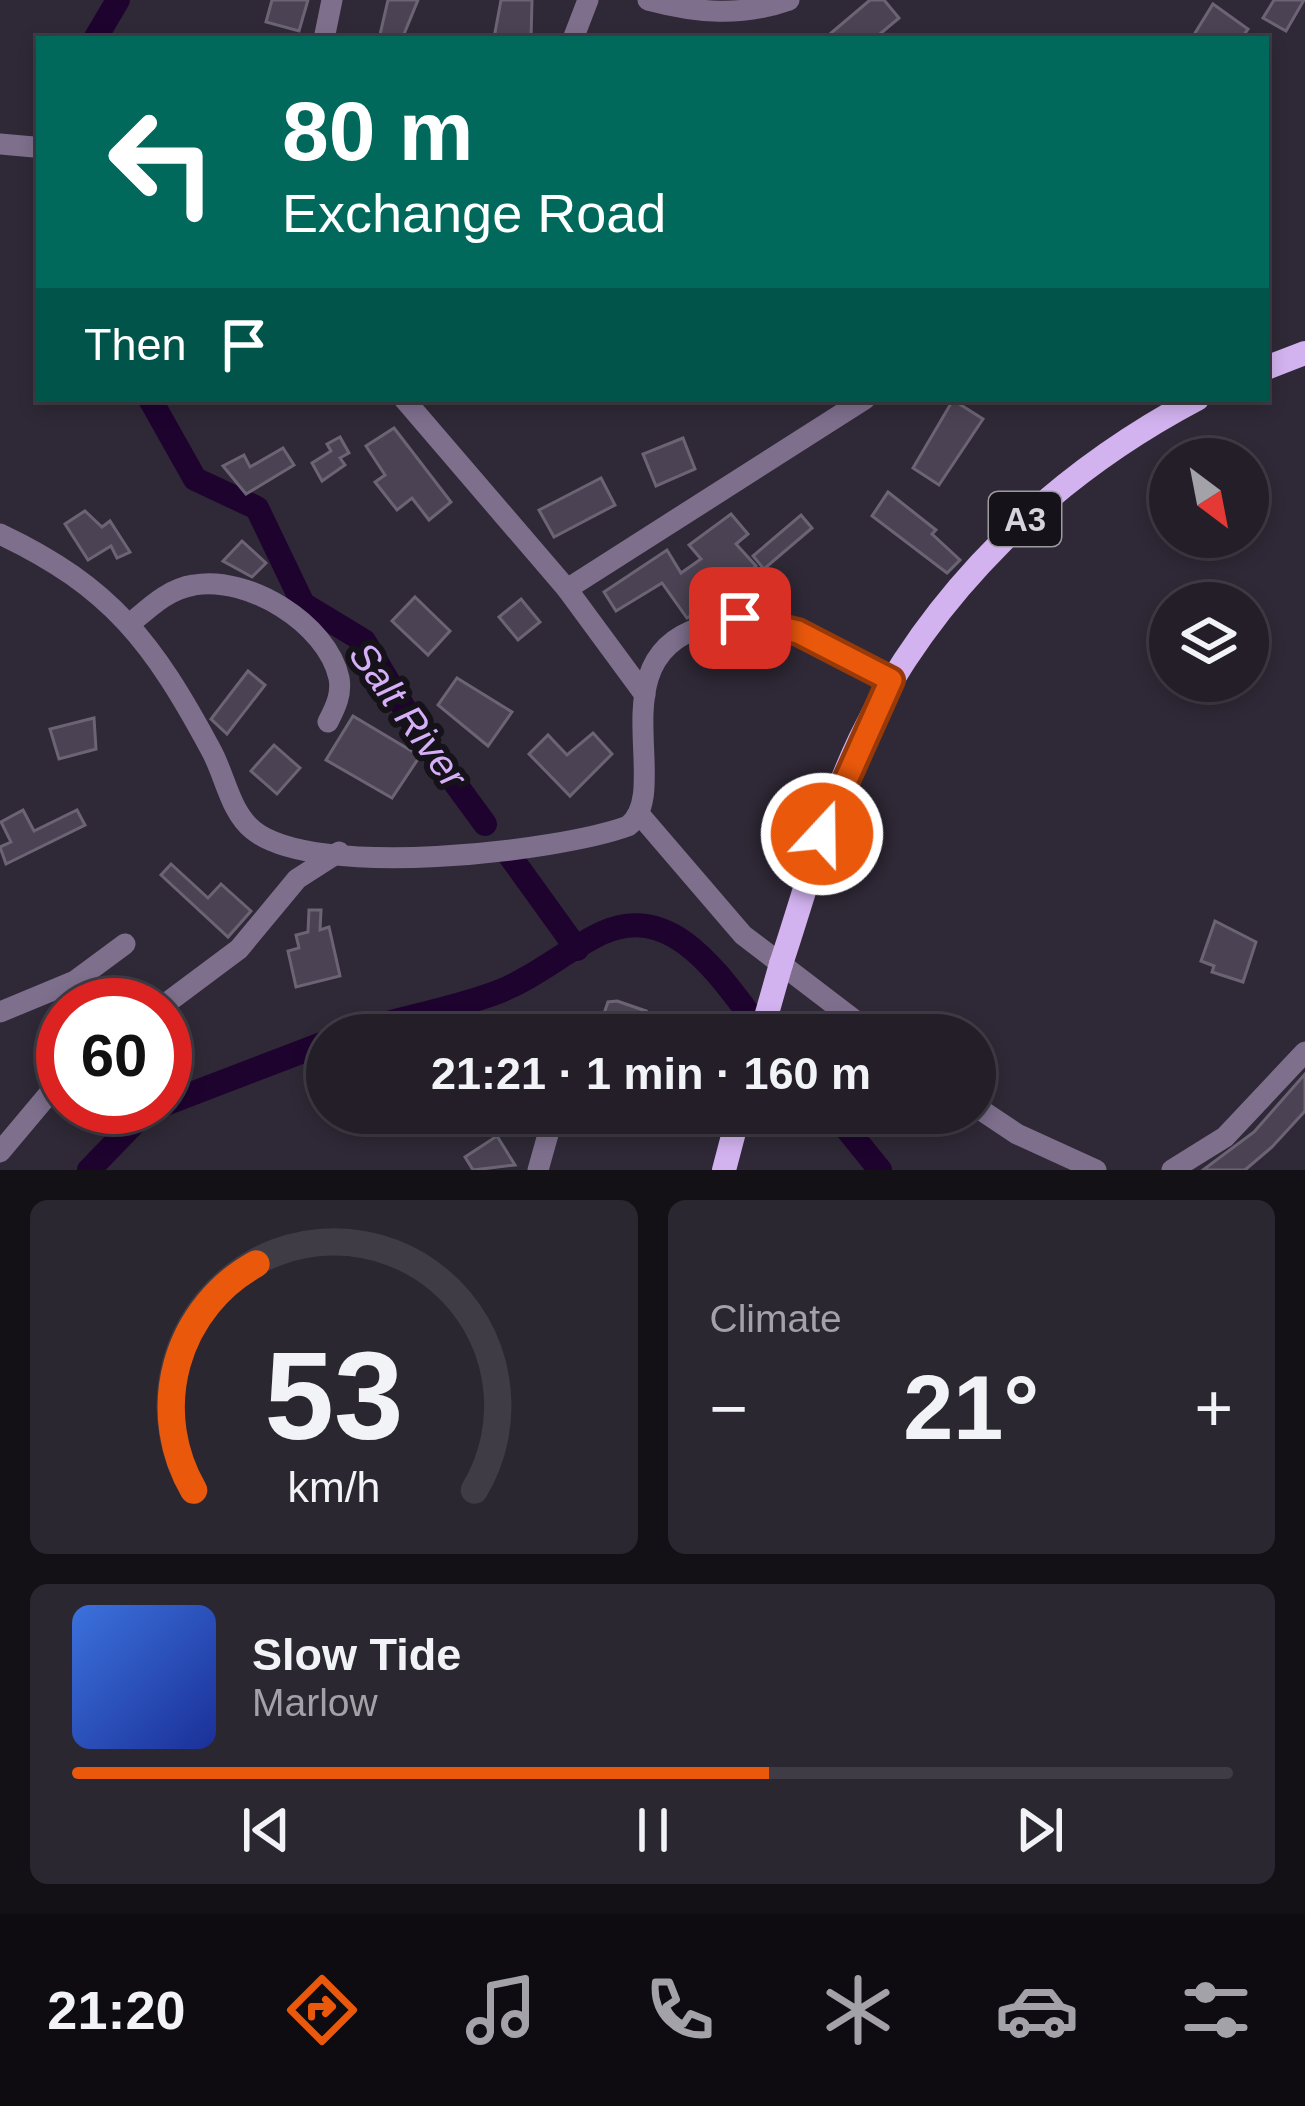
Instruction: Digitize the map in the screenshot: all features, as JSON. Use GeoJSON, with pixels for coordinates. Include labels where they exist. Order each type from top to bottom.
{"type":"FeatureCollection","features":[{"type":"Feature","properties":{"kind":"main road"},"geometry":{"type":"LineString","coordinates":[[1269,367],[1305,353]]}},
{"type":"Feature","properties":{"kind":"main road","name":"A3"},"geometry":{"type":"LineString","coordinates":[[767,1014],[840,785],[891,680],[936,615],[1014,529],[1114,448],[1192,402]]}},
{"type":"Feature","properties":{"kind":"main road"},"geometry":{"type":"LineString","coordinates":[[724,1170],[733,1134]]}},
{"type":"Feature","properties":{"kind":"street"},"geometry":{"type":"LineString","coordinates":[[325,36],[332,0]]}},
{"type":"Feature","properties":{"kind":"street"},"geometry":{"type":"LineString","coordinates":[[574,36],[588,0]]}},
{"type":"Feature","properties":{"kind":"street"},"geometry":{"type":"LineString","coordinates":[[648,0],[747,12],[789,0]]}},
{"type":"Feature","properties":{"kind":"street"},"geometry":{"type":"LineString","coordinates":[[0,144],[34,147]]}},
{"type":"Feature","properties":{"kind":"street"},"geometry":{"type":"LineString","coordinates":[[407,402],[567,589],[645,695]]}},
{"type":"Feature","properties":{"kind":"street"},"geometry":{"type":"LineString","coordinates":[[567,589],[860,402]]}},
{"type":"Feature","properties":{"kind":"street"},"geometry":{"type":"LineString","coordinates":[[0,534],[71,572],[131,623],[191,713],[242,819],[268,839],[340,852],[458,857],[623,829],[640,815]]}},
{"type":"Feature","properties":{"kind":"street"},"geometry":{"type":"LineString","coordinates":[[131,623],[175,590],[198,584],[227,585],[269,600],[292,614],[328,655],[339,677],[340,697],[328,722]]}},
{"type":"Feature","properties":{"kind":"street"},"geometry":{"type":"LineString","coordinates":[[847,1014],[743,934],[640,815],[645,695],[656,666],[677,639],[740,618],[798,632],[891,680]]}},
{"type":"Feature","properties":{"kind":"street"},"geometry":{"type":"LineString","coordinates":[[192,986],[217,969],[297,879],[340,852]]}},
{"type":"Feature","properties":{"kind":"street"},"geometry":{"type":"LineString","coordinates":[[0,1012],[75,981],[125,944]]}},
{"type":"Feature","properties":{"kind":"street"},"geometry":{"type":"LineString","coordinates":[[1172,1170],[1225,1137],[1305,1052]]}},
{"type":"Feature","properties":{"kind":"street"},"geometry":{"type":"LineString","coordinates":[[0,1152],[36,1109]]}},
{"type":"Feature","properties":{"kind":"street"},"geometry":{"type":"LineString","coordinates":[[996,1120],[1096,1170]]}},
{"type":"Feature","properties":{"kind":"street"},"geometry":{"type":"LineString","coordinates":[[538,1170],[548,1134]]}},
{"type":"Feature","properties":{"kind":"building"},"geometry":{"type":"Polygon","coordinates":[[[272,0],[308,0],[299,31],[266,22],[272,0]]]}},
{"type":"Feature","properties":{"kind":"building"},"geometry":{"type":"Polygon","coordinates":[[[388,0],[418,0],[403,36],[380,36],[388,0]]]}},
{"type":"Feature","properties":{"kind":"building"},"geometry":{"type":"Polygon","coordinates":[[[501,0],[532,0],[531,36],[494,36],[501,0]]]}},
{"type":"Feature","properties":{"kind":"building"},"geometry":{"type":"Polygon","coordinates":[[[870,0],[884,0],[899,18],[878,36],[828,36],[870,0]]]}},
{"type":"Feature","properties":{"kind":"building"},"geometry":{"type":"Polygon","coordinates":[[[1274,0],[1304,0],[1286,31],[1263,18],[1274,0]]]}},
{"type":"Feature","properties":{"kind":"building"},"geometry":{"type":"Polygon","coordinates":[[[1213,4],[1248,29],[1243,36],[1195,33],[1213,4]]]}},
{"type":"Feature","properties":{"kind":"building"},"geometry":{"type":"Polygon","coordinates":[[[952,402],[983,419],[939,485],[913,468],[952,402]]]}},
{"type":"Feature","properties":{"kind":"building"},"geometry":{"type":"Polygon","coordinates":[[[394,428],[451,502],[429,520],[412,498],[397,510],[375,482],[385,475],[366,446],[394,428]]]}},
{"type":"Feature","properties":{"kind":"building"},"geometry":{"type":"Polygon","coordinates":[[[340,437],[349,453],[340,458],[345,465],[322,481],[312,463],[331,451],[327,444],[340,437]]]}},
{"type":"Feature","properties":{"kind":"building"},"geometry":{"type":"Polygon","coordinates":[[[683,438],[695,469],[656,486],[643,454],[683,438]]]}},
{"type":"Feature","properties":{"kind":"building"},"geometry":{"type":"Polygon","coordinates":[[[283,448],[294,465],[246,494],[223,466],[244,455],[250,467],[283,448]]]}},
{"type":"Feature","properties":{"kind":"building"},"geometry":{"type":"Polygon","coordinates":[[[601,478],[615,505],[554,537],[539,510],[601,478]]]}},
{"type":"Feature","properties":{"kind":"building"},"geometry":{"type":"Polygon","coordinates":[[[888,492],[936,530],[932,534],[960,560],[947,573],[872,516],[888,492]]]}},
{"type":"Feature","properties":{"kind":"building"},"geometry":{"type":"Polygon","coordinates":[[[85,511],[102,527],[110,521],[130,552],[117,558],[111,546],[88,560],[65,524],[85,511]]]}},
{"type":"Feature","properties":{"kind":"building"},"geometry":{"type":"Polygon","coordinates":[[[731,514],[748,534],[736,544],[756,566],[722,597],[687,618],[662,583],[616,611],[604,592],[667,550],[681,573],[701,559],[689,545],[731,514]]]}},
{"type":"Feature","properties":{"kind":"building"},"geometry":{"type":"Polygon","coordinates":[[[801,515],[812,528],[764,569],[753,556],[801,515]]]}},
{"type":"Feature","properties":{"kind":"building"},"geometry":{"type":"Polygon","coordinates":[[[242,541],[266,563],[252,577],[223,561],[242,541]]]}},
{"type":"Feature","properties":{"kind":"building"},"geometry":{"type":"Polygon","coordinates":[[[415,597],[450,631],[428,655],[392,621],[415,597]]]}},
{"type":"Feature","properties":{"kind":"building"},"geometry":{"type":"Polygon","coordinates":[[[521,599],[540,622],[518,640],[499,617],[521,599]]]}},
{"type":"Feature","properties":{"kind":"building"},"geometry":{"type":"Polygon","coordinates":[[[248,671],[265,685],[227,734],[211,719],[248,671]]]}},
{"type":"Feature","properties":{"kind":"building"},"geometry":{"type":"Polygon","coordinates":[[[457,678],[512,712],[488,746],[438,705],[457,678]]]}},
{"type":"Feature","properties":{"kind":"building"},"geometry":{"type":"Polygon","coordinates":[[[353,716],[420,756],[392,798],[326,760],[353,716]]]}},
{"type":"Feature","properties":{"kind":"building"},"geometry":{"type":"Polygon","coordinates":[[[94,718],[96,749],[59,759],[50,729],[94,718]]]}},
{"type":"Feature","properties":{"kind":"building"},"geometry":{"type":"Polygon","coordinates":[[[593,733],[612,754],[570,796],[529,754],[548,735],[567,755],[593,733]]]}},
{"type":"Feature","properties":{"kind":"building"},"geometry":{"type":"Polygon","coordinates":[[[274,745],[300,768],[277,794],[251,771],[274,745]]]}},
{"type":"Feature","properties":{"kind":"building"},"geometry":{"type":"Polygon","coordinates":[[[23,810],[34,831],[77,810],[85,825],[6,864],[0,847],[11,842],[1,822],[23,810]]]}},
{"type":"Feature","properties":{"kind":"building"},"geometry":{"type":"Polygon","coordinates":[[[171,864],[208,898],[221,884],[251,911],[228,937],[161,875],[171,864]]]}},
{"type":"Feature","properties":{"kind":"building"},"geometry":{"type":"Polygon","coordinates":[[[309,910],[321,910],[320,930],[329,927],[340,976],[296,987],[288,951],[299,948],[296,935],[308,932],[309,910]]]}},
{"type":"Feature","properties":{"kind":"building"},"geometry":{"type":"Polygon","coordinates":[[[1215,921],[1256,942],[1243,982],[1212,972],[1214,966],[1201,961],[1215,921]]]}},
{"type":"Feature","properties":{"kind":"building"},"geometry":{"type":"Polygon","coordinates":[[[617,1001],[646,1011],[604,1014],[608,1002],[617,1001]]]}},
{"type":"Feature","properties":{"kind":"building"},"geometry":{"type":"Polygon","coordinates":[[[1305,1074],[1305,1111],[1272,1147],[1245,1170],[1203,1170],[1254,1132],[1305,1074]]]}},
{"type":"Feature","properties":{"kind":"building"},"geometry":{"type":"Polygon","coordinates":[[[497,1136],[515,1165],[473,1170],[465,1157],[497,1136]]]}},
{"type":"Feature","properties":{"kind":"waterway","name":"Salt River"},"geometry":{"type":"LineString","coordinates":[[97,36],[118,0]]}},
{"type":"Feature","properties":{"kind":"waterway","name":"Salt River"},"geometry":{"type":"LineString","coordinates":[[152,402],[195,479],[257,508],[303,604],[364,641],[422,738],[485,824]]}},
{"type":"Feature","properties":{"kind":"waterway","name":"Salt River"},"geometry":{"type":"LineString","coordinates":[[510,856],[577,949]]}},
{"type":"Feature","properties":{"kind":"waterway","name":"Salt River"},"geometry":{"type":"LineString","coordinates":[[422,1014],[498,992],[602,933],[629,926],[653,928],[697,952],[749,1014]]}},
{"type":"Feature","properties":{"kind":"waterway"},"geometry":{"type":"LineString","coordinates":[[192,1094],[306,1050]]}},
{"type":"Feature","properties":{"kind":"waterway"},"geometry":{"type":"LineString","coordinates":[[89,1170],[124,1134]]}},
{"type":"Feature","properties":{"kind":"waterway"},"geometry":{"type":"LineString","coordinates":[[851,1134],[880,1170]]}},
{"type":"Feature","properties":{"kind":"route"},"geometry":{"type":"LineString","coordinates":[[740,618],[764,620],[798,632],[891,680],[840,785],[822,834]]}}]}
